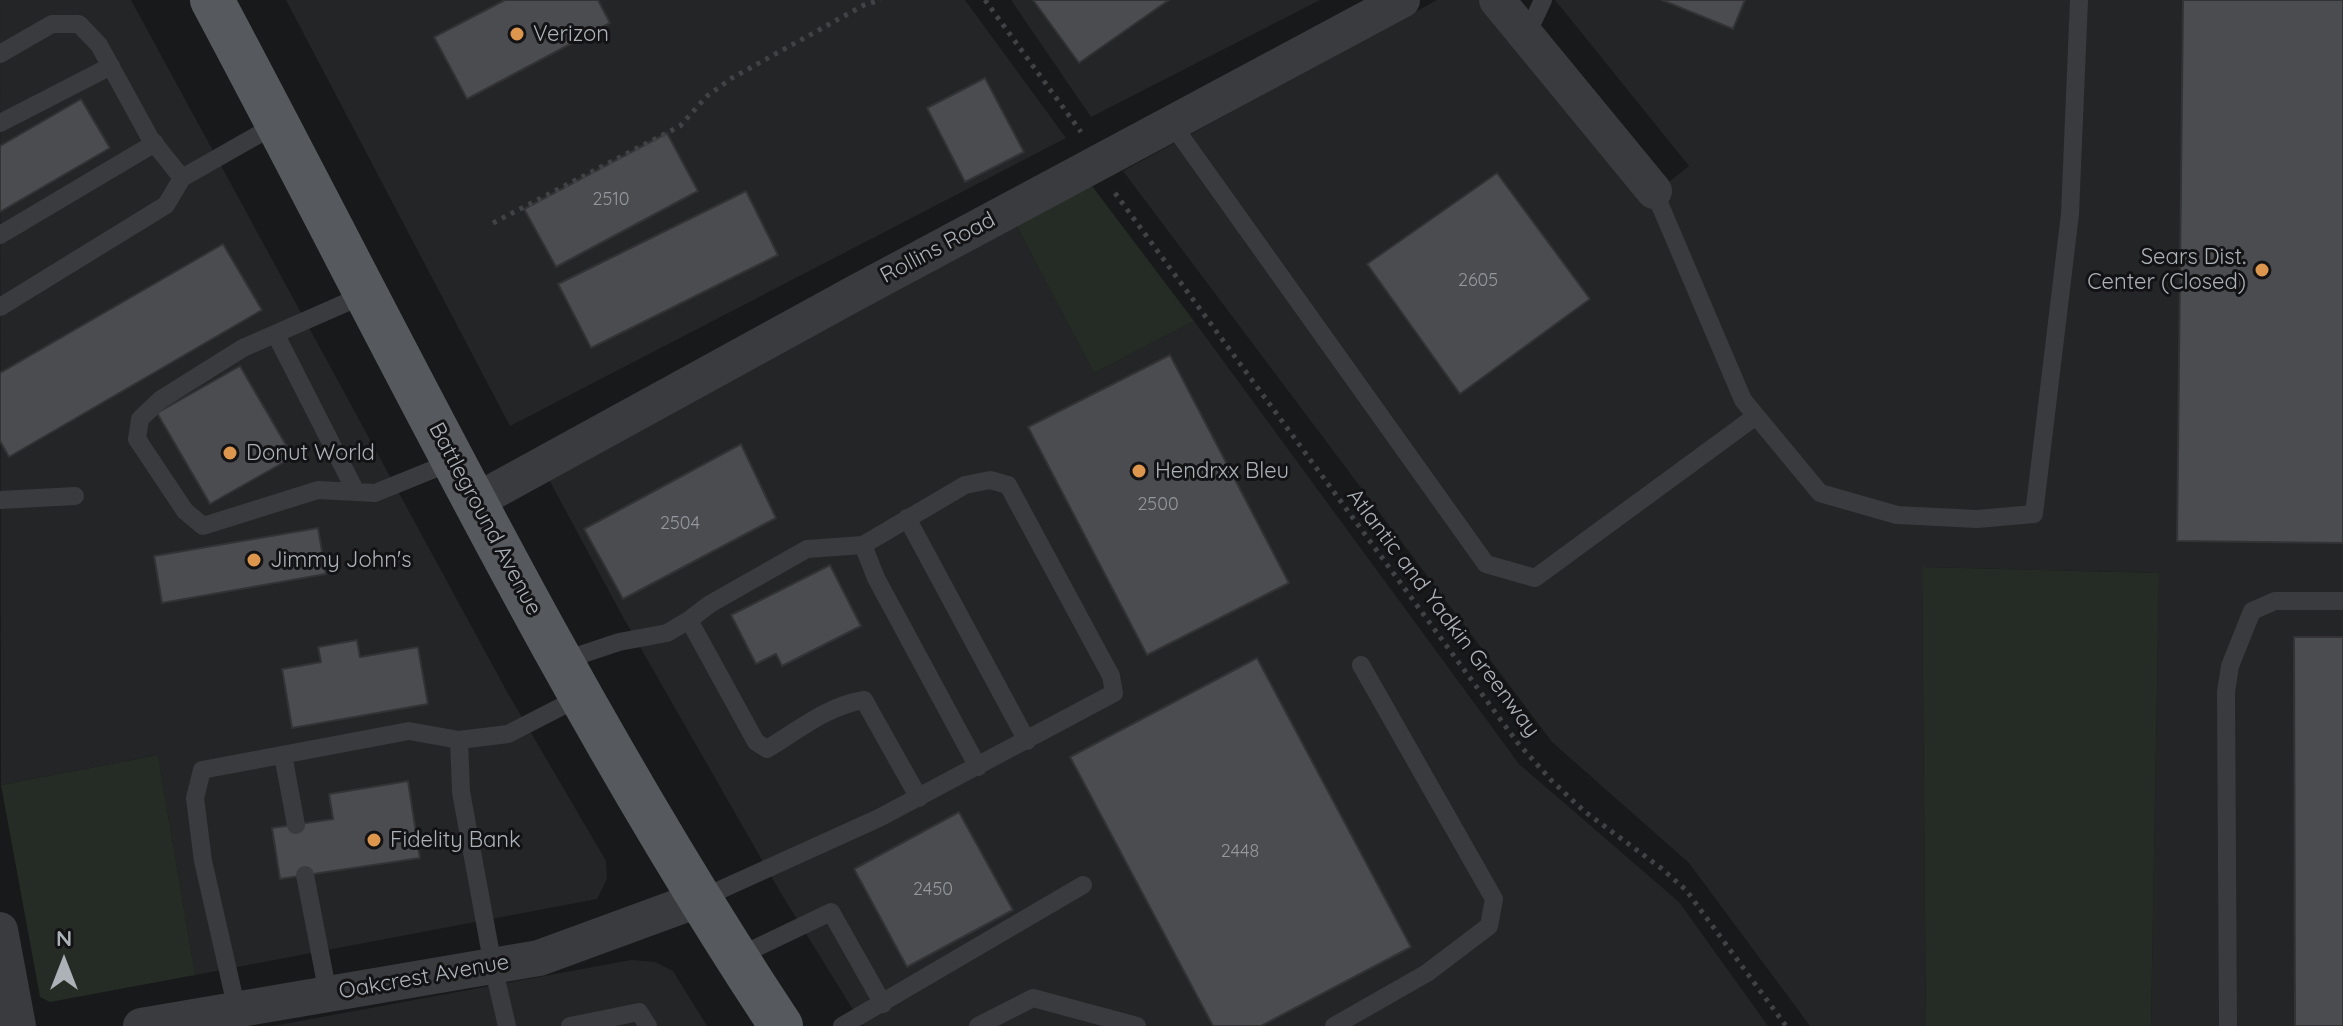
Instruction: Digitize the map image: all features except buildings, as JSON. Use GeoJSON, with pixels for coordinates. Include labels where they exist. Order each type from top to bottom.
{"type":"FeatureCollection","features":[{"type":"Feature","properties":{"kind":"main road","name":"Battleground Avenue"},"geometry":{"type":"LineString","coordinates":[[212,0],[454,461],[572,678],[735,958],[781,1026]]}},
{"type":"Feature","properties":{"kind":"street","name":"Rollins Road"},"geometry":{"type":"LineString","coordinates":[[476,501],[870,285],[1402,0]]}},
{"type":"Feature","properties":{"kind":"street"},"geometry":{"type":"LineString","coordinates":[[1497,0],[1654,191]]}},
{"type":"Feature","properties":{"kind":"street","name":"Oakcrest Avenue"},"geometry":{"type":"LineString","coordinates":[[141,1026],[193,1022],[237,1010],[539,958],[700,899]]}},
{"type":"Feature","properties":{"kind":"street"},"geometry":{"type":"LineString","coordinates":[[0,930],[18,1026]]}},
{"type":"Feature","properties":{"kind":"lane"},"geometry":{"type":"LineString","coordinates":[[1526,36],[1543,0]]}},
{"type":"Feature","properties":{"kind":"lane"},"geometry":{"type":"LineString","coordinates":[[1654,191],[1743,400],[1820,493],[1897,515],[1977,519],[2034,514],[2070,214],[2079,0]]}},
{"type":"Feature","properties":{"kind":"lane"},"geometry":{"type":"LineString","coordinates":[[0,54],[52,24],[79,24],[99,45],[155,143],[182,178]]}},
{"type":"Feature","properties":{"kind":"lane"},"geometry":{"type":"LineString","coordinates":[[0,123],[111,66]]}},
{"type":"Feature","properties":{"kind":"lane"},"geometry":{"type":"LineString","coordinates":[[0,307],[166,205],[182,178],[277,124]]}},
{"type":"Feature","properties":{"kind":"lane"},"geometry":{"type":"LineString","coordinates":[[1172,124],[1486,564],[1535,578],[1756,416]]}},
{"type":"Feature","properties":{"kind":"lane"},"geometry":{"type":"LineString","coordinates":[[0,235],[155,143]]}},
{"type":"Feature","properties":{"kind":"lane"},"geometry":{"type":"LineString","coordinates":[[366,294],[243,348],[160,400],[140,419],[137,439],[185,511],[203,526],[318,490],[375,493],[454,461]]}},
{"type":"Feature","properties":{"kind":"lane"},"geometry":{"type":"LineString","coordinates":[[276,335],[356,492]]}},
{"type":"Feature","properties":{"kind":"lane"},"geometry":{"type":"LineString","coordinates":[[237,1010],[203,861],[195,798],[202,770],[409,731],[459,740],[508,734],[619,642],[667,633],[710,604],[807,549],[863,545],[965,485],[990,480],[1008,485],[1111,676],[1114,693],[919,798],[700,899]]}},
{"type":"Feature","properties":{"kind":"lane"},"geometry":{"type":"LineString","coordinates":[[0,500],[75,496]]}},
{"type":"Feature","properties":{"kind":"lane"},"geometry":{"type":"LineString","coordinates":[[907,518],[1027,741]]}},
{"type":"Feature","properties":{"kind":"lane"},"geometry":{"type":"LineString","coordinates":[[863,545],[876,578],[978,767]]}},
{"type":"Feature","properties":{"kind":"lane"},"geometry":{"type":"LineString","coordinates":[[2228,1026],[2226,692],[2230,666],[2252,611],[2275,601],[2343,601]]}},
{"type":"Feature","properties":{"kind":"lane"},"geometry":{"type":"LineString","coordinates":[[689,620],[756,742],[767,749],[827,713],[850,702],[864,700],[919,798]]}},
{"type":"Feature","properties":{"kind":"lane"},"geometry":{"type":"LineString","coordinates":[[1334,1026],[1427,973],[1489,926],[1494,899],[1361,665]]}},
{"type":"Feature","properties":{"kind":"lane"},"geometry":{"type":"LineString","coordinates":[[459,740],[461,792],[507,1026]]}},
{"type":"Feature","properties":{"kind":"lane"},"geometry":{"type":"LineString","coordinates":[[283,755],[296,825]]}},
{"type":"Feature","properties":{"kind":"lane"},"geometry":{"type":"LineString","coordinates":[[305,875],[328,994]]}},
{"type":"Feature","properties":{"kind":"lane"},"geometry":{"type":"LineString","coordinates":[[842,1026],[1083,885]]}},
{"type":"Feature","properties":{"kind":"lane"},"geometry":{"type":"LineString","coordinates":[[735,958],[831,912],[883,1004]]}},
{"type":"Feature","properties":{"kind":"lane"},"geometry":{"type":"LineString","coordinates":[[978,1026],[1033,998],[1137,1026]]}},
{"type":"Feature","properties":{"kind":"lane"},"geometry":{"type":"LineString","coordinates":[[570,1026],[639,1012],[648,1026]]}},
{"type":"Feature","properties":{"kind":"path"},"geometry":{"type":"LineString","coordinates":[[493,223],[680,126],[707,96],[732,78],[864,5],[881,0]]}},
{"type":"Feature","properties":{"kind":"path"},"geometry":{"type":"LineString","coordinates":[[985,0],[1087,140]]}},
{"type":"Feature","properties":{"kind":"path","name":"Atlantic and Yadkin Greenway"},"geometry":{"type":"LineString","coordinates":[[1109,185],[1517,742],[1584,811],[1686,890],[1786,1026]]}},
{"type":"Feature","properties":{"kind":"shaded area"},"geometry":{"type":"Polygon","coordinates":[[[0,0],[131,0],[506,690],[606,861],[607,879],[597,899],[195,975],[158,755],[1,785],[0,0]]]}},
{"type":"Feature","properties":{"kind":"shaded area"},"geometry":{"type":"Polygon","coordinates":[[[286,0],[965,0],[1066,138],[510,426],[286,0]]]}},
{"type":"Feature","properties":{"kind":"shaded area"},"geometry":{"type":"Polygon","coordinates":[[[1011,0],[1320,0],[1091,117],[1011,0]]]}},
{"type":"Feature","properties":{"kind":"shaded area"},"geometry":{"type":"Polygon","coordinates":[[[1437,0],[1481,0],[1646,200],[1689,166],[1555,0],[2343,0],[2343,1026],[2151,1026],[2159,573],[1922,567],[1926,1026],[1810,1026],[1689,863],[1552,742],[1123,171],[1437,0]]]}},
{"type":"Feature","properties":{"kind":"shaded area"},"geometry":{"type":"Polygon","coordinates":[[[1092,186],[1194,321],[1094,373],[1016,225],[1092,186]]]}},
{"type":"Feature","properties":{"kind":"shaded area"},"geometry":{"type":"Polygon","coordinates":[[[1016,225],[1094,373],[1194,321],[1519,764],[1679,902],[1768,1026],[863,1026],[782,895],[624,619],[547,476],[1016,225]]]}},
{"type":"Feature","properties":{"kind":"shaded area"},"geometry":{"type":"Polygon","coordinates":[[[1922,567],[2159,573],[2151,1026],[1926,1026],[1922,567]]]}},
{"type":"Feature","properties":{"kind":"shaded area"},"geometry":{"type":"Polygon","coordinates":[[[158,755],[195,975],[50,1002],[40,997],[1,785],[158,755]]]}},
{"type":"Feature","properties":{"kind":"shaded area"},"geometry":{"type":"Polygon","coordinates":[[[631,960],[655,962],[673,971],[707,1026],[273,1026],[631,960]]]}},
{"type":"Feature","properties":{"kind":"place","name":"Verizon"},"geometry":{"type":"Point","coordinates":[517,34]}},
{"type":"Feature","properties":{"kind":"place","name":"Sears Dist. Center (Closed)"},"geometry":{"type":"Point","coordinates":[2262,270]}},
{"type":"Feature","properties":{"kind":"place","name":"Donut World"},"geometry":{"type":"Point","coordinates":[230,453]}},
{"type":"Feature","properties":{"kind":"place","name":"Hendrxx Bleu"},"geometry":{"type":"Point","coordinates":[1139,471]}},
{"type":"Feature","properties":{"kind":"place","name":"Jimmy John's"},"geometry":{"type":"Point","coordinates":[254,560]}},
{"type":"Feature","properties":{"kind":"place","name":"Fidelity Bank"},"geometry":{"type":"Point","coordinates":[374,840]}}]}
